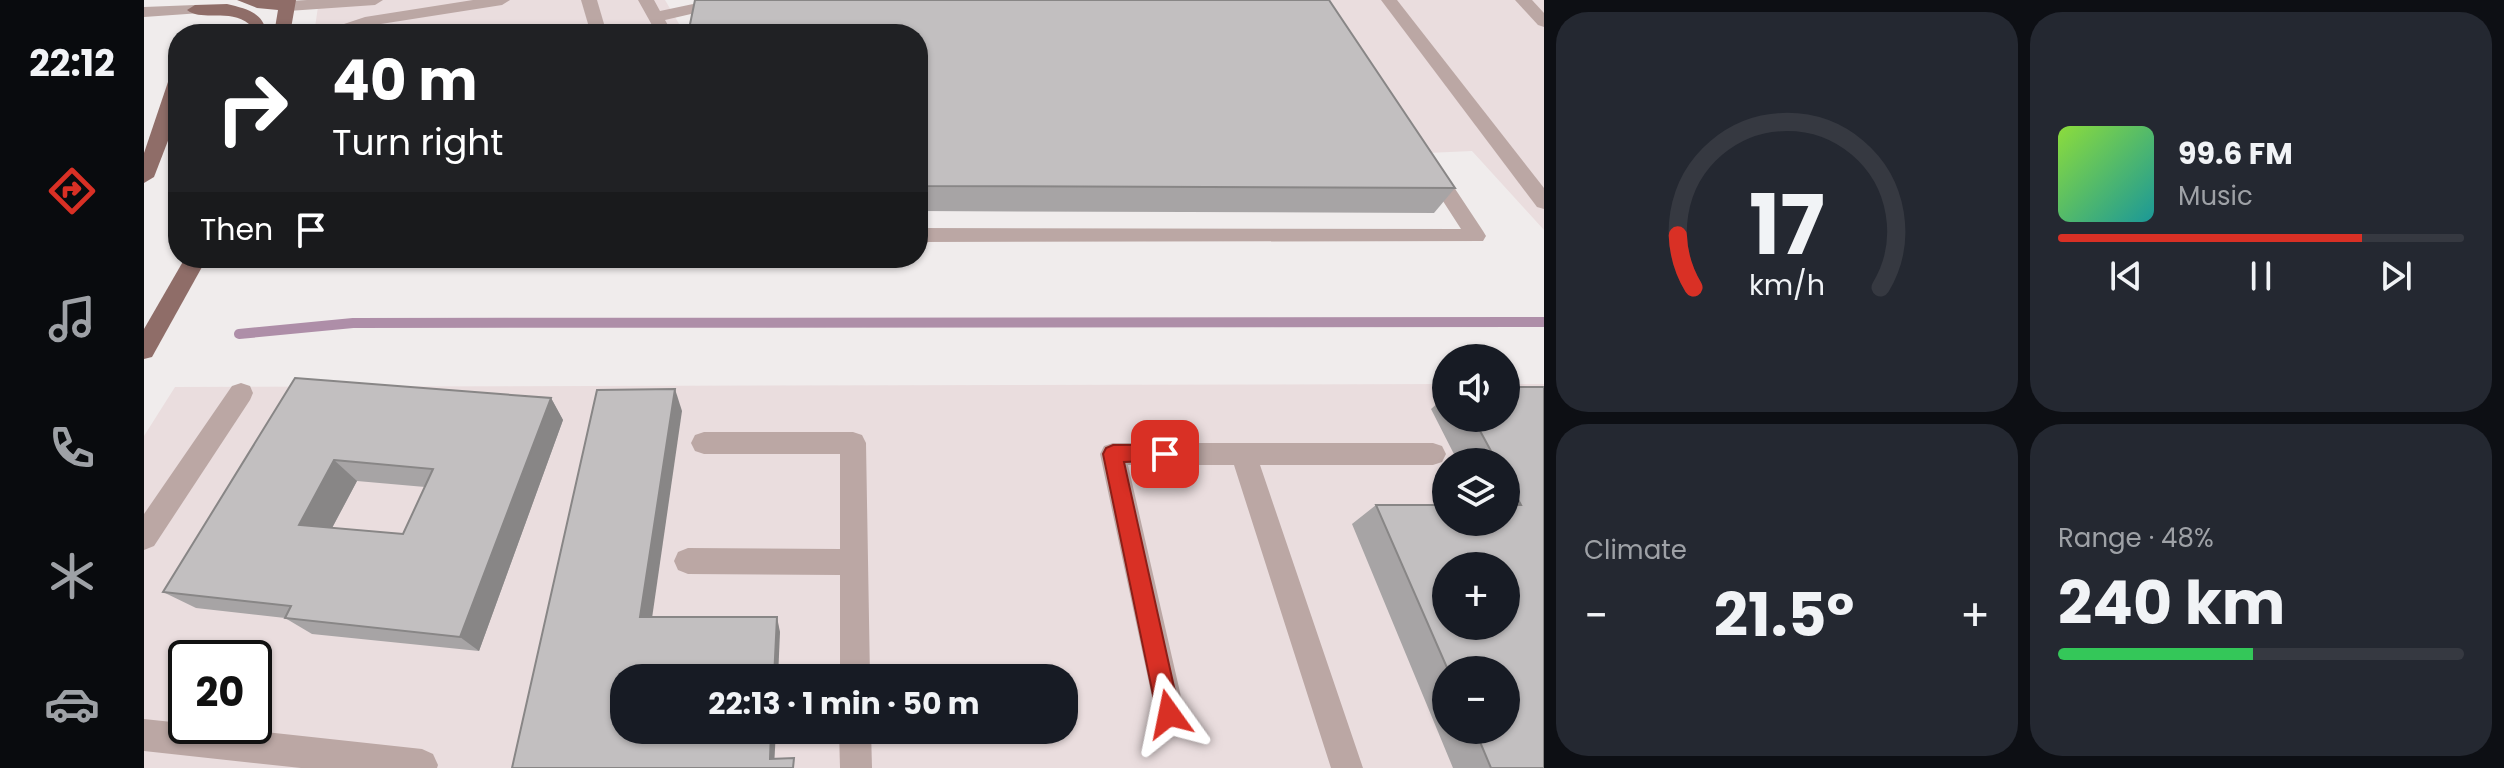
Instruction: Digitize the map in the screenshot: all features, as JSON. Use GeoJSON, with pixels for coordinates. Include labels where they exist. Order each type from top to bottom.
{"type":"FeatureCollection","features":[{"type":"Feature","properties":{"kind":"main road"},"geometry":{"type":"LineString","coordinates":[[245,0],[263,5],[288,3],[284,24]]}},
{"type":"Feature","properties":{"kind":"main road"},"geometry":{"type":"LineString","coordinates":[[194,11],[239,12],[257,24]]}},
{"type":"Feature","properties":{"kind":"main road"},"geometry":{"type":"LineString","coordinates":[[144,177],[168,116]]}},
{"type":"Feature","properties":{"kind":"main road"},"geometry":{"type":"LineString","coordinates":[[144,350],[190,268]]}},
{"type":"Feature","properties":{"kind":"lane"},"geometry":{"type":"LineString","coordinates":[[288,3],[375,0]]}},
{"type":"Feature","properties":{"kind":"lane"},"geometry":{"type":"LineString","coordinates":[[359,24],[502,0]]}},
{"type":"Feature","properties":{"kind":"lane"},"geometry":{"type":"LineString","coordinates":[[589,0],[596,24]]}},
{"type":"Feature","properties":{"kind":"lane"},"geometry":{"type":"LineString","coordinates":[[646,0],[660,24]]}},
{"type":"Feature","properties":{"kind":"lane"},"geometry":{"type":"LineString","coordinates":[[1389,0],[1544,202]]}},
{"type":"Feature","properties":{"kind":"lane"},"geometry":{"type":"LineString","coordinates":[[1523,0],[1544,22]]}},
{"type":"Feature","properties":{"kind":"lane"},"geometry":{"type":"LineString","coordinates":[[657,17],[721,2],[737,2]]}},
{"type":"Feature","properties":{"kind":"lane"},"geometry":{"type":"LineString","coordinates":[[144,12],[194,11]]}},
{"type":"Feature","properties":{"kind":"lane"},"geometry":{"type":"LineString","coordinates":[[928,235],[1476,236],[1416,144]]}},
{"type":"Feature","properties":{"kind":"lane"},"geometry":{"type":"LineString","coordinates":[[144,537],[241,393]]}},
{"type":"Feature","properties":{"kind":"lane"},"geometry":{"type":"LineString","coordinates":[[704,443],[853,443],[855,664]]}},
{"type":"Feature","properties":{"kind":"lane"},"geometry":{"type":"LineString","coordinates":[[1169,714],[1113,454],[1432,454]]}},
{"type":"Feature","properties":{"kind":"lane"},"geometry":{"type":"LineString","coordinates":[[1243,454],[1347,768]]}},
{"type":"Feature","properties":{"kind":"lane"},"geometry":{"type":"LineString","coordinates":[[688,561],[854,562]]}},
{"type":"Feature","properties":{"kind":"lane"},"geometry":{"type":"LineString","coordinates":[[144,735],[422,765],[421,768]]}},
{"type":"Feature","properties":{"kind":"lane"},"geometry":{"type":"LineString","coordinates":[[855,744],[856,768]]}},
{"type":"Feature","properties":{"kind":"shaded area"},"geometry":{"type":"Polygon","coordinates":[[[319,0],[665,0],[679,24],[315,24],[319,0]]]}},
{"type":"Feature","properties":{"kind":"shaded area"},"geometry":{"type":"Polygon","coordinates":[[[1266,0],[1544,0],[1544,230],[1472,151],[1360,156],[1266,0]]]}},
{"type":"Feature","properties":{"kind":"shaded area"},"geometry":{"type":"Polygon","coordinates":[[[1432,384],[1432,432],[1520,432],[1520,384],[1544,384],[1544,768],[144,768],[144,436],[175,387],[1432,384]]]}},
{"type":"Feature","properties":{"kind":"building"},"geometry":{"type":"Polygon","coordinates":[[[695,0],[1329,0],[1455,188],[928,186],[928,24],[690,24],[695,0]]]}},
{"type":"Feature","properties":{"kind":"building"},"geometry":{"type":"Polygon","coordinates":[[[295,378],[551,398],[460,637],[285,618],[291,606],[163,592],[295,378]],[[334,460],[299,525],[403,534],[433,469],[334,460]]]}},
{"type":"Feature","properties":{"kind":"building"},"geometry":{"type":"Polygon","coordinates":[[[1520,387],[1544,387],[1544,768],[1491,768],[1481,744],[1520,744],[1520,656],[1442,656],[1435,640],[1520,640],[1520,552],[1432,552],[1432,633],[1376,505],[1432,505],[1432,536],[1520,536],[1520,448],[1489,448],[1481,432],[1520,432],[1520,387]]]}},
{"type":"Feature","properties":{"kind":"building"},"geometry":{"type":"Polygon","coordinates":[[[675,389],[640,617],[777,617],[775,664],[610,664],[610,744],[771,744],[770,759],[794,758],[793,768],[512,768],[597,390],[675,389]]]}},
{"type":"Feature","properties":{"kind":"waterway"},"geometry":{"type":"LineString","coordinates":[[239,334],[353,323],[1544,322]]}},
{"type":"Feature","properties":{"kind":"route"},"geometry":{"type":"LineString","coordinates":[[1165,454],[1113,454],[1169,714]]}}]}
